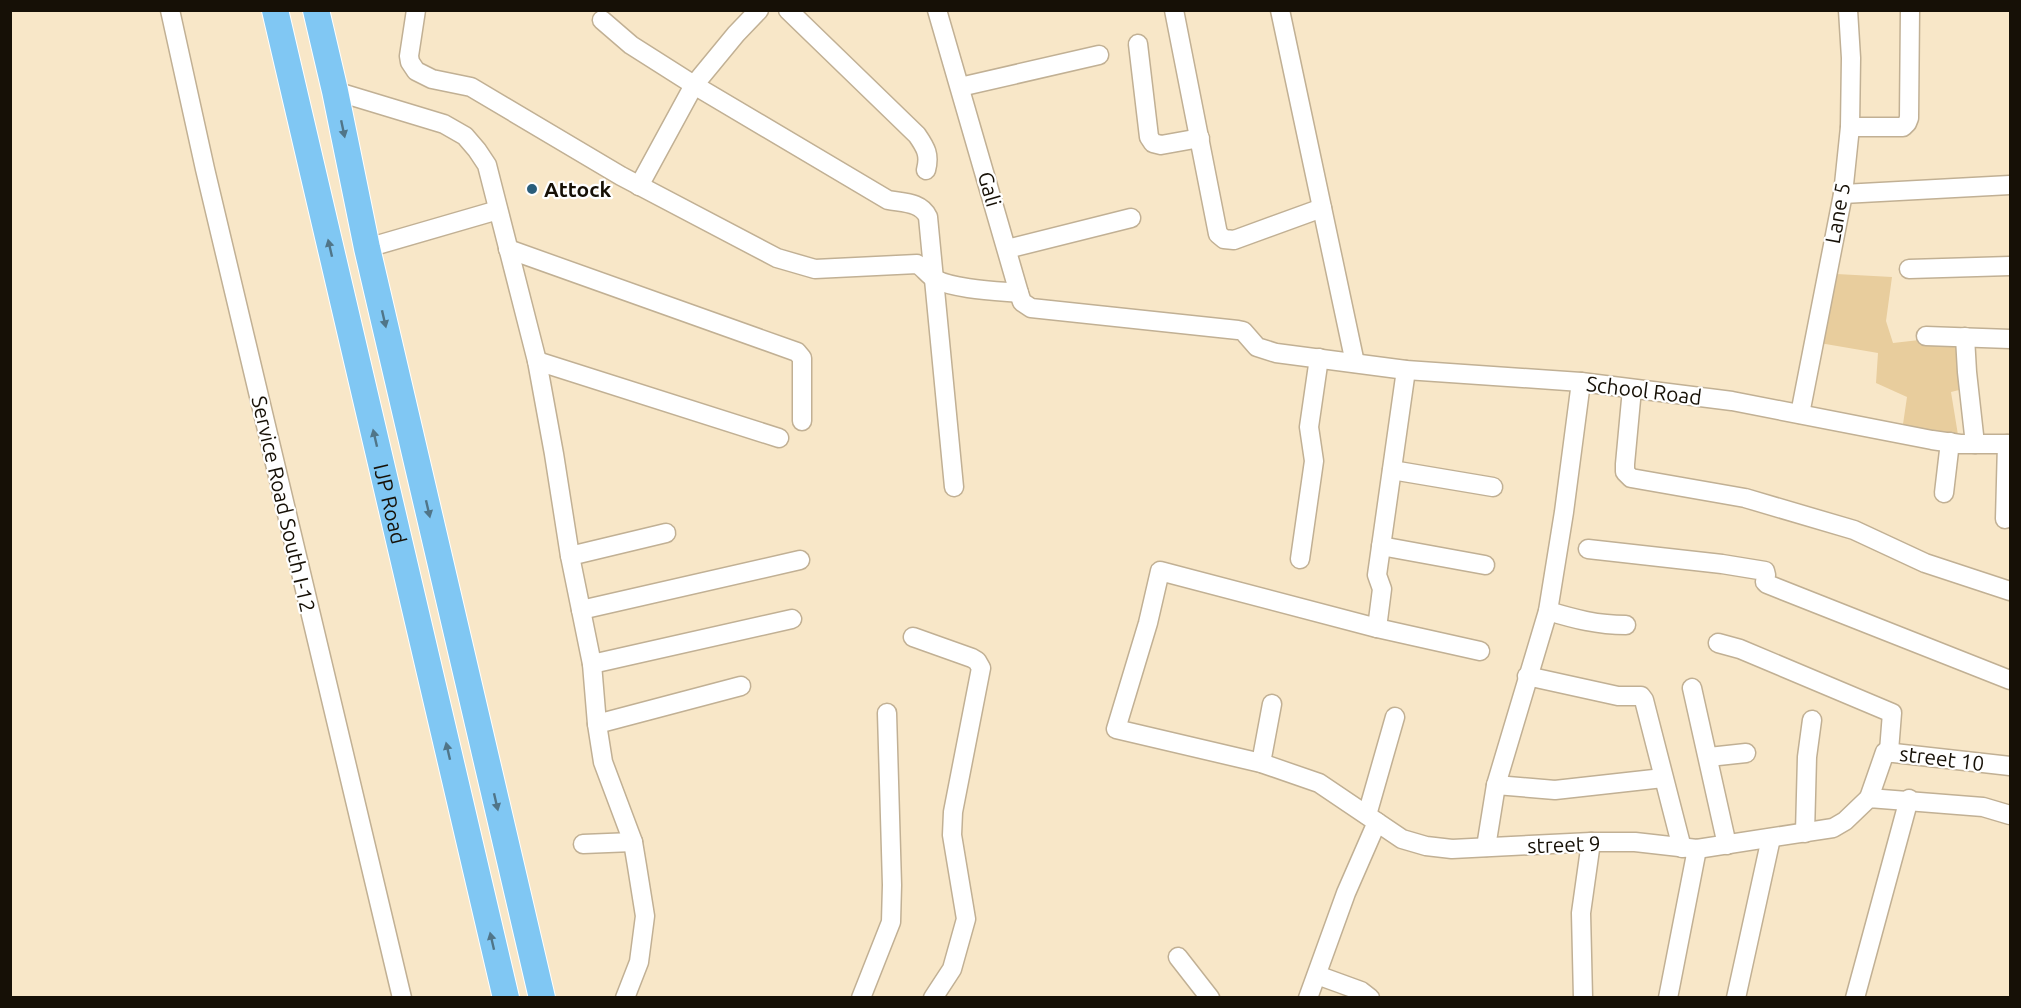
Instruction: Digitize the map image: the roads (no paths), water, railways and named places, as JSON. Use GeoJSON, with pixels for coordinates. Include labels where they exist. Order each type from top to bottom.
{"type":"FeatureCollection","features":[{"type":"Feature","properties":{"kind":"highway","name":"IJP Road"},"geometry":{"type":"LineString","coordinates":[[274,10],[506,998]]}},
{"type":"Feature","properties":{"kind":"highway","name":"IJP Road"},"geometry":{"type":"LineString","coordinates":[[316,10],[368,248],[542,998]]}},
{"type":"Feature","properties":{"kind":"street","name":"Service Road South I-12"},"geometry":{"type":"LineString","coordinates":[[170,10],[219,227],[402,998]]}},
{"type":"Feature","properties":{"kind":"street"},"geometry":{"type":"LineString","coordinates":[[416,10],[409,56],[416,70],[432,79],[471,87],[639,186],[777,258],[797,266],[815,269],[917,264],[933,278],[947,284],[1019,293]]}},
{"type":"Feature","properties":{"kind":"street"},"geometry":{"type":"LineString","coordinates":[[639,186],[694,85],[759,10]]}},
{"type":"Feature","properties":{"kind":"street"},"geometry":{"type":"LineString","coordinates":[[788,10],[917,135],[926,147],[929,157],[926,170]]}},
{"type":"Feature","properties":{"kind":"street","name":"Gali"},"geometry":{"type":"LineString","coordinates":[[937,10],[1019,293]]}},
{"type":"Feature","properties":{"kind":"street"},"geometry":{"type":"LineString","coordinates":[[1174,10],[1218,234],[1224,239],[1234,240],[1322,208]]}},
{"type":"Feature","properties":{"kind":"street"},"geometry":{"type":"LineString","coordinates":[[1280,10],[1355,363]]}},
{"type":"Feature","properties":{"kind":"street","name":"Lane 5"},"geometry":{"type":"LineString","coordinates":[[1800,414],[1843,194],[1850,127],[1851,58],[1848,10]]}},
{"type":"Feature","properties":{"kind":"street"},"geometry":{"type":"LineString","coordinates":[[1850,127],[1903,127],[1907,123],[1909,118],[1910,10]]}},
{"type":"Feature","properties":{"kind":"street"},"geometry":{"type":"LineString","coordinates":[[602,20],[631,45],[694,85],[888,200],[919,206],[925,211],[928,218],[954,487]]}},
{"type":"Feature","properties":{"kind":"street"},"geometry":{"type":"LineString","coordinates":[[1138,44],[1149,137],[1153,143],[1161,145],[1200,138]]}},
{"type":"Feature","properties":{"kind":"street"},"geometry":{"type":"LineString","coordinates":[[960,87],[1099,55]]}},
{"type":"Feature","properties":{"kind":"street"},"geometry":{"type":"LineString","coordinates":[[335,91],[444,124],[465,136],[487,165],[537,361],[570,556],[592,664],[603,762],[633,843],[645,916],[639,962],[625,998]]}},
{"type":"Feature","properties":{"kind":"street"},"geometry":{"type":"LineString","coordinates":[[1843,194],[2010,185]]}},
{"type":"Feature","properties":{"kind":"street"},"geometry":{"type":"LineString","coordinates":[[368,248],[498,210]]}},
{"type":"Feature","properties":{"kind":"street"},"geometry":{"type":"LineString","coordinates":[[1007,249],[1131,218]]}},
{"type":"Feature","properties":{"kind":"street"},"geometry":{"type":"LineString","coordinates":[[508,249],[797,352],[802,358],[802,421]]}},
{"type":"Feature","properties":{"kind":"street"},"geometry":{"type":"LineString","coordinates":[[1909,269],[2010,266]]}},
{"type":"Feature","properties":{"kind":"street","name":"School Road"},"geometry":{"type":"LineString","coordinates":[[1019,293],[1022,302],[1031,308],[1238,330],[1243,332],[1257,347],[1276,353],[1406,370],[1581,382],[1732,401],[1950,442],[2009,444]]}},
{"type":"Feature","properties":{"kind":"street"},"geometry":{"type":"LineString","coordinates":[[1926,336],[2010,339]]}},
{"type":"Feature","properties":{"kind":"street"},"geometry":{"type":"LineString","coordinates":[[1965,337],[1975,444]]}},
{"type":"Feature","properties":{"kind":"street"},"geometry":{"type":"LineString","coordinates":[[1300,559],[1314,461],[1309,427],[1319,358]]}},
{"type":"Feature","properties":{"kind":"street"},"geometry":{"type":"LineString","coordinates":[[537,361],[779,438]]}},
{"type":"Feature","properties":{"kind":"street"},"geometry":{"type":"LineString","coordinates":[[1406,370],[1377,575],[1382,589],[1377,628],[1480,651]]}},
{"type":"Feature","properties":{"kind":"street"},"geometry":{"type":"LineString","coordinates":[[1486,847],[1496,785],[1548,611],[1581,382]]}},
{"type":"Feature","properties":{"kind":"street"},"geometry":{"type":"LineString","coordinates":[[1632,389],[1625,464],[1625,472],[1631,478],[1745,498],[1854,530],[1925,563],[2010,591]]}},
{"type":"Feature","properties":{"kind":"street"},"geometry":{"type":"LineString","coordinates":[[1944,493],[1950,442]]}},
{"type":"Feature","properties":{"kind":"street"},"geometry":{"type":"LineString","coordinates":[[2006,519],[2009,444]]}},
{"type":"Feature","properties":{"kind":"street"},"geometry":{"type":"LineString","coordinates":[[1392,470],[1493,487]]}},
{"type":"Feature","properties":{"kind":"street"},"geometry":{"type":"LineString","coordinates":[[570,556],[666,533]]}},
{"type":"Feature","properties":{"kind":"street"},"geometry":{"type":"LineString","coordinates":[[1381,546],[1485,565]]}},
{"type":"Feature","properties":{"kind":"street"},"geometry":{"type":"LineString","coordinates":[[1588,549],[1765,571],[1767,584],[2010,680]]}},
{"type":"Feature","properties":{"kind":"street"},"geometry":{"type":"LineString","coordinates":[[581,610],[800,560]]}},
{"type":"Feature","properties":{"kind":"street","name":"street 9"},"geometry":{"type":"LineString","coordinates":[[1377,628],[1160,571],[1148,623],[1116,729],[1261,763],[1319,783],[1402,839],[1426,846],[1452,849],[1591,842],[1635,842],[1689,849],[1727,845],[1833,828],[1845,821],[1869,798]]}},
{"type":"Feature","properties":{"kind":"street"},"geometry":{"type":"LineString","coordinates":[[1548,611],[1583,622],[1626,625]]}},
{"type":"Feature","properties":{"kind":"street"},"geometry":{"type":"LineString","coordinates":[[592,664],[792,619]]}},
{"type":"Feature","properties":{"kind":"street"},"geometry":{"type":"LineString","coordinates":[[913,637],[972,658],[981,668],[953,812],[952,835],[966,919],[952,969],[933,998]]}},
{"type":"Feature","properties":{"kind":"street"},"geometry":{"type":"LineString","coordinates":[[1718,643],[1740,649],[1892,713],[1888,751]]}},
{"type":"Feature","properties":{"kind":"street"},"geometry":{"type":"LineString","coordinates":[[1527,676],[1618,696],[1641,696],[1644,700],[1663,778],[1689,849],[1668,998]]}},
{"type":"Feature","properties":{"kind":"street"},"geometry":{"type":"LineString","coordinates":[[597,724],[741,686]]}},
{"type":"Feature","properties":{"kind":"street"},"geometry":{"type":"LineString","coordinates":[[1692,688],[1727,845]]}},
{"type":"Feature","properties":{"kind":"street"},"geometry":{"type":"LineString","coordinates":[[1261,763],[1272,704]]}},
{"type":"Feature","properties":{"kind":"street"},"geometry":{"type":"LineString","coordinates":[[861,998],[891,922],[887,713]]}},
{"type":"Feature","properties":{"kind":"street"},"geometry":{"type":"LineString","coordinates":[[1308,998],[1372,819],[1395,717]]}},
{"type":"Feature","properties":{"kind":"street"},"geometry":{"type":"LineString","coordinates":[[1805,833],[1807,757],[1812,720]]}},
{"type":"Feature","properties":{"kind":"street","name":"street 10"},"geometry":{"type":"LineString","coordinates":[[1869,798],[1883,755],[1888,751],[2010,766]]}},
{"type":"Feature","properties":{"kind":"street"},"geometry":{"type":"LineString","coordinates":[[1709,757],[1746,753]]}},
{"type":"Feature","properties":{"kind":"street"},"geometry":{"type":"LineString","coordinates":[[1496,785],[1556,790],[1663,778]]}},
{"type":"Feature","properties":{"kind":"street"},"geometry":{"type":"LineString","coordinates":[[1869,798],[1983,807],[2010,814]]}},
{"type":"Feature","properties":{"kind":"street"},"geometry":{"type":"LineString","coordinates":[[1855,998],[1909,800]]}},
{"type":"Feature","properties":{"kind":"street"},"geometry":{"type":"LineString","coordinates":[[1736,998],[1771,838]]}},
{"type":"Feature","properties":{"kind":"street"},"geometry":{"type":"LineString","coordinates":[[1583,998],[1581,913],[1591,842]]}},
{"type":"Feature","properties":{"kind":"street"},"geometry":{"type":"LineString","coordinates":[[583,844],[633,843]]}},
{"type":"Feature","properties":{"kind":"street"},"geometry":{"type":"LineString","coordinates":[[1178,957],[1210,998]]}},
{"type":"Feature","properties":{"kind":"street"},"geometry":{"type":"LineString","coordinates":[[1317,975],[1361,991],[1370,998]]}},
{"type":"Feature","properties":{"kind":"place","name":"Attock"},"geometry":{"type":"Point","coordinates":[532,189]}}]}
